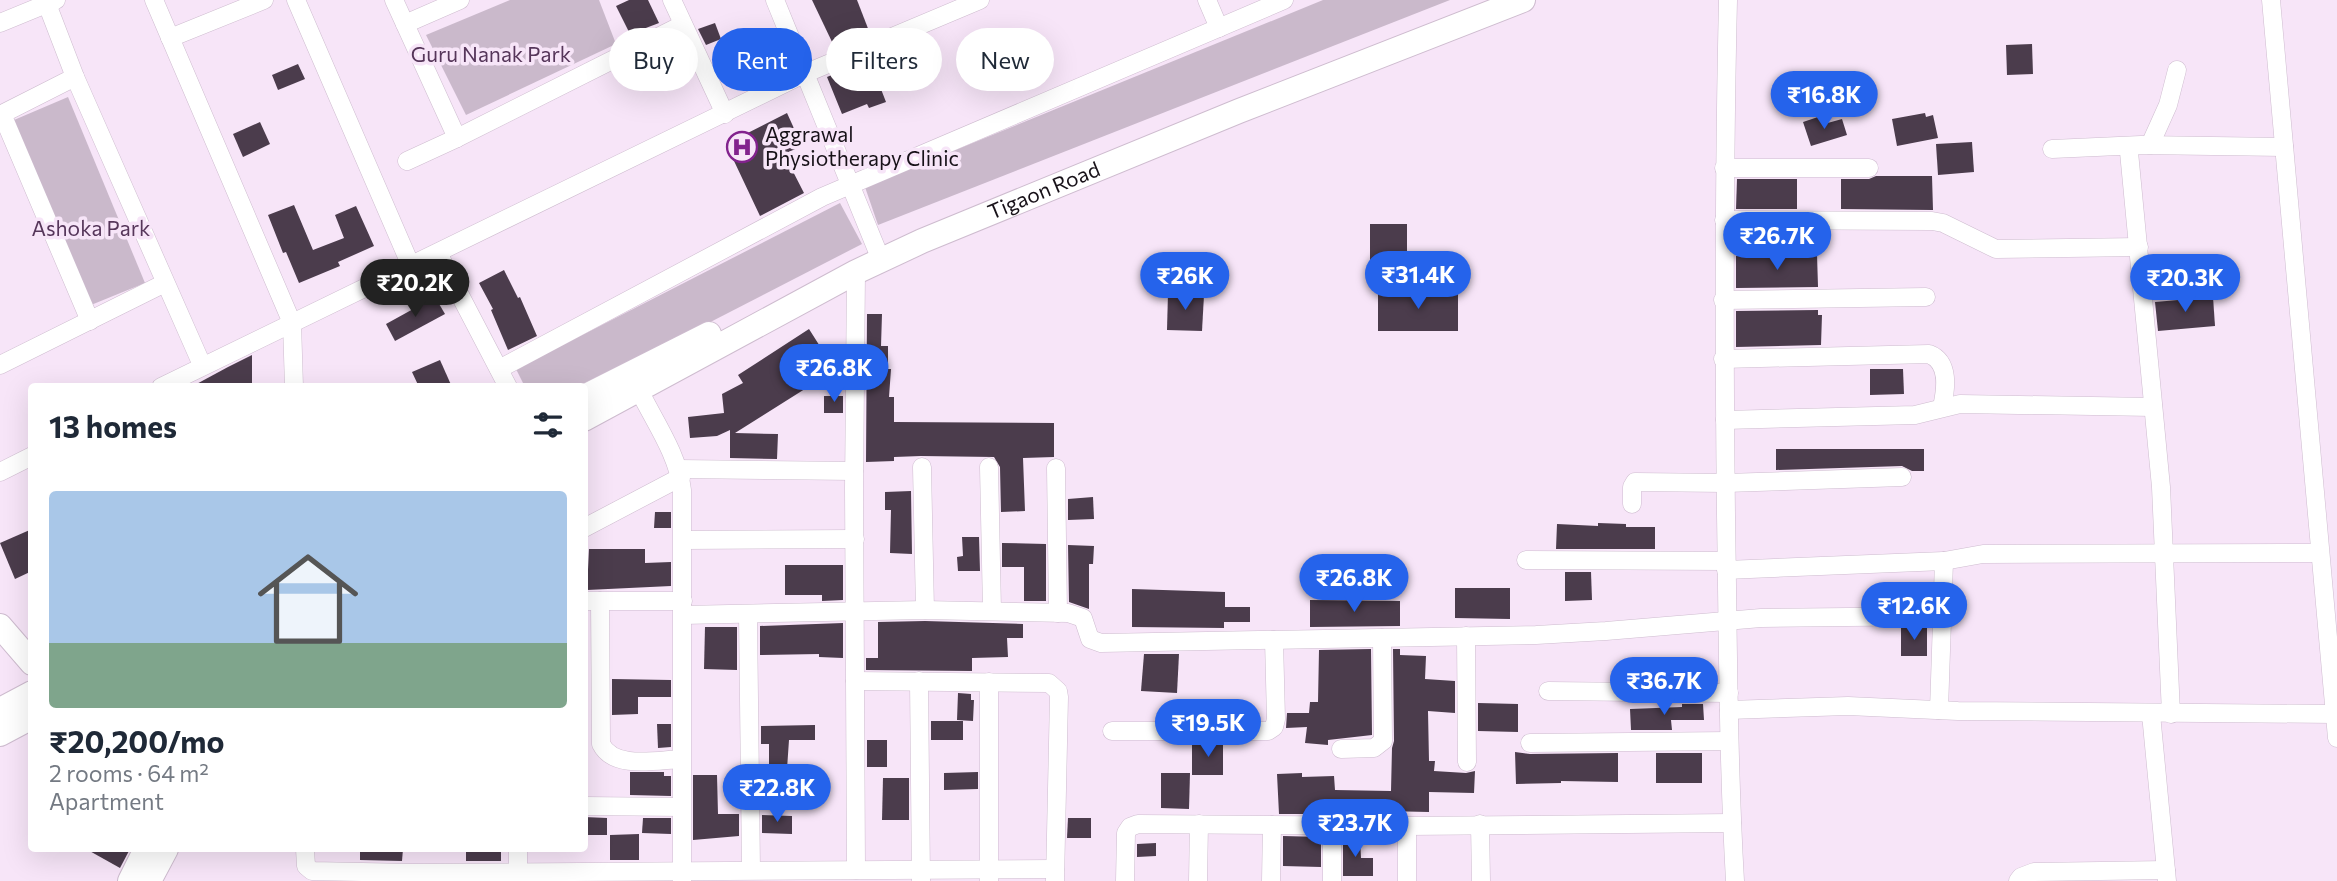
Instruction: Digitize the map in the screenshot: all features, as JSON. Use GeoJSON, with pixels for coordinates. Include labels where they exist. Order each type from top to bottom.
{"type":"FeatureCollection","features":[{"type":"Feature","properties":{"kind":"street"},"geometry":{"type":"LineString","coordinates":[[154,0],[292,323],[294,383]]}},
{"type":"Feature","properties":{"kind":"street"},"geometry":{"type":"LineString","coordinates":[[170,37],[264,0]]}},
{"type":"Feature","properties":{"kind":"street"},"geometry":{"type":"LineString","coordinates":[[296,0],[411,266]]}},
{"type":"Feature","properties":{"kind":"street"},"geometry":{"type":"LineString","coordinates":[[394,0],[457,138]]}},
{"type":"Feature","properties":{"kind":"street"},"geometry":{"type":"LineString","coordinates":[[405,24],[460,0]]}},
{"type":"Feature","properties":{"kind":"street"},"geometry":{"type":"LineString","coordinates":[[672,0],[725,114]]}},
{"type":"Feature","properties":{"kind":"street"},"geometry":{"type":"LineString","coordinates":[[775,0],[786,28]]}},
{"type":"Feature","properties":{"kind":"street"},"geometry":{"type":"LineString","coordinates":[[812,71],[980,0]]}},
{"type":"Feature","properties":{"kind":"street"},"geometry":{"type":"LineString","coordinates":[[1207,0],[1219,28]]}},
{"type":"Feature","properties":{"kind":"street"},"geometry":{"type":"LineString","coordinates":[[499,369],[822,197],[1284,0]]}},
{"type":"Feature","properties":{"kind":"street"},"geometry":{"type":"LineString","coordinates":[[588,395],[878,253],[1257,90],[1485,0]]}},
{"type":"Feature","properties":{"kind":"street","name":"Tigaon Road"},"geometry":{"type":"LineString","coordinates":[[588,417],[856,272],[878,253],[1523,0]]}},
{"type":"Feature","properties":{"kind":"street"},"geometry":{"type":"LineString","coordinates":[[1728,0],[1723,359],[1729,741],[1735,881]]}},
{"type":"Feature","properties":{"kind":"street"},"geometry":{"type":"LineString","coordinates":[[2271,0],[2337,738]]}},
{"type":"Feature","properties":{"kind":"street"},"geometry":{"type":"LineString","coordinates":[[0,23],[52,2],[75,77],[202,365]]}},
{"type":"Feature","properties":{"kind":"street"},"geometry":{"type":"LineString","coordinates":[[407,161],[682,25]]}},
{"type":"Feature","properties":{"kind":"street"},"geometry":{"type":"LineString","coordinates":[[2171,714],[2165,555],[2129,152],[2141,146],[2168,104],[2177,70]]}},
{"type":"Feature","properties":{"kind":"street"},"geometry":{"type":"LineString","coordinates":[[75,77],[1,114],[90,321]]}},
{"type":"Feature","properties":{"kind":"street"},"geometry":{"type":"LineString","coordinates":[[169,383],[770,91]]}},
{"type":"Feature","properties":{"kind":"street"},"geometry":{"type":"LineString","coordinates":[[811,91],[878,253]]}},
{"type":"Feature","properties":{"kind":"street"},"geometry":{"type":"LineString","coordinates":[[2052,149],[2141,146],[2284,147]]}},
{"type":"Feature","properties":{"kind":"street"},"geometry":{"type":"LineString","coordinates":[[1724,168],[1869,168]]}},
{"type":"Feature","properties":{"kind":"street"},"geometry":{"type":"LineString","coordinates":[[1724,220],[1932,221],[1954,228],[1996,249],[2138,247]]}},
{"type":"Feature","properties":{"kind":"street"},"geometry":{"type":"LineString","coordinates":[[438,253],[506,383]]}},
{"type":"Feature","properties":{"kind":"street"},"geometry":{"type":"LineString","coordinates":[[856,272],[856,870]]}},
{"type":"Feature","properties":{"kind":"street"},"geometry":{"type":"LineString","coordinates":[[1,361],[90,321],[165,283]]}},
{"type":"Feature","properties":{"kind":"street"},"geometry":{"type":"LineString","coordinates":[[1723,300],[1926,298]]}},
{"type":"Feature","properties":{"kind":"street"},"geometry":{"type":"LineString","coordinates":[[1723,359],[1929,354],[1938,360],[1944,372],[1947,386],[1942,407]]}},
{"type":"Feature","properties":{"kind":"street"},"geometry":{"type":"LineString","coordinates":[[639,390],[679,473],[683,540],[682,876]]}},
{"type":"Feature","properties":{"kind":"street"},"geometry":{"type":"LineString","coordinates":[[1725,420],[1916,415],[1942,407],[1971,404],[2153,407]]}},
{"type":"Feature","properties":{"kind":"street"},"geometry":{"type":"LineString","coordinates":[[0,472],[28,458]]}},
{"type":"Feature","properties":{"kind":"street"},"geometry":{"type":"LineString","coordinates":[[922,467],[925,610]]}},
{"type":"Feature","properties":{"kind":"street"},"geometry":{"type":"LineString","coordinates":[[989,467],[992,610]]}},
{"type":"Feature","properties":{"kind":"street"},"geometry":{"type":"LineString","coordinates":[[1056,468],[1058,613]]}},
{"type":"Feature","properties":{"kind":"street"},"geometry":{"type":"LineString","coordinates":[[588,525],[679,473],[854,471]]}},
{"type":"Feature","properties":{"kind":"street"},"geometry":{"type":"LineString","coordinates":[[1632,504],[1632,487],[1635,482],[1726,483],[1902,477]]}},
{"type":"Feature","properties":{"kind":"street"},"geometry":{"type":"LineString","coordinates":[[683,540],[855,539]]}},
{"type":"Feature","properties":{"kind":"street"},"geometry":{"type":"LineString","coordinates":[[1527,560],[1726,566],[1944,561],[1983,554],[2320,553]]}},
{"type":"Feature","properties":{"kind":"street"},"geometry":{"type":"LineString","coordinates":[[1939,710],[1944,561]]}},
{"type":"Feature","properties":{"kind":"street"},"geometry":{"type":"LineString","coordinates":[[681,759],[620,759],[605,752],[601,744],[592,601],[748,614],[925,610],[1058,613],[1080,615],[1090,639],[1101,643],[1466,636],[1606,631],[1761,618],[1942,616]]}},
{"type":"Feature","properties":{"kind":"street"},"geometry":{"type":"LineString","coordinates":[[748,614],[751,870]]}},
{"type":"Feature","properties":{"kind":"street"},"geometry":{"type":"LineString","coordinates":[[0,626],[28,658]]}},
{"type":"Feature","properties":{"kind":"street"},"geometry":{"type":"LineString","coordinates":[[1466,636],[1468,762]]}},
{"type":"Feature","properties":{"kind":"street"},"geometry":{"type":"LineString","coordinates":[[1341,749],[1374,748],[1383,741],[1382,638]]}},
{"type":"Feature","properties":{"kind":"street"},"geometry":{"type":"LineString","coordinates":[[1112,731],[1268,731],[1274,727],[1276,719],[1274,640]]}},
{"type":"Feature","properties":{"kind":"street"},"geometry":{"type":"LineString","coordinates":[[305,852],[306,866],[312,871],[518,876],[682,876],[751,870],[856,870],[921,876],[1055,875],[1058,691],[1049,683],[855,681]]}},
{"type":"Feature","properties":{"kind":"street"},"geometry":{"type":"LineString","coordinates":[[919,681],[921,876]]}},
{"type":"Feature","properties":{"kind":"street"},"geometry":{"type":"LineString","coordinates":[[989,682],[989,876]]}},
{"type":"Feature","properties":{"kind":"street"},"geometry":{"type":"LineString","coordinates":[[1548,691],[1729,702],[1939,710],[2335,714]]}},
{"type":"Feature","properties":{"kind":"street"},"geometry":{"type":"LineString","coordinates":[[0,710],[28,695]]}},
{"type":"Feature","properties":{"kind":"street"},"geometry":{"type":"LineString","coordinates":[[2018,881],[2034,872],[2167,876],[2151,714]]}},
{"type":"Feature","properties":{"kind":"street"},"geometry":{"type":"LineString","coordinates":[[0,734],[28,719]]}},
{"type":"Feature","properties":{"kind":"street"},"geometry":{"type":"LineString","coordinates":[[1530,743],[1729,741]]}},
{"type":"Feature","properties":{"kind":"street"},"geometry":{"type":"LineString","coordinates":[[588,806],[681,807]]}},
{"type":"Feature","properties":{"kind":"street"},"geometry":{"type":"LineString","coordinates":[[1125,881],[1126,834],[1130,827],[1138,824],[1407,826],[1731,823]]}},
{"type":"Feature","properties":{"kind":"street"},"geometry":{"type":"LineString","coordinates":[[1198,881],[1199,824]]}},
{"type":"Feature","properties":{"kind":"street"},"geometry":{"type":"LineString","coordinates":[[1480,824],[1481,881]]}},
{"type":"Feature","properties":{"kind":"street"},"geometry":{"type":"LineString","coordinates":[[1271,881],[1272,825]]}},
{"type":"Feature","properties":{"kind":"street"},"geometry":{"type":"LineString","coordinates":[[1332,826],[1332,881]]}},
{"type":"Feature","properties":{"kind":"street"},"geometry":{"type":"LineString","coordinates":[[1407,826],[1407,881]]}},
{"type":"Feature","properties":{"kind":"street"},"geometry":{"type":"LineString","coordinates":[[130,881],[144,852]]}},
{"type":"Feature","properties":{"kind":"street"},"geometry":{"type":"LineString","coordinates":[[149,881],[164,852]]}},
{"type":"Feature","properties":{"kind":"street"},"geometry":{"type":"LineString","coordinates":[[518,852],[518,876]]}},
{"type":"Feature","properties":{"kind":"green space","name":"Guru Nanak Park"},"geometry":{"type":"Polygon","coordinates":[[[510,0],[599,0],[610,28],[609,47],[466,115],[426,35],[510,0]]]}},
{"type":"Feature","properties":{"kind":"green space"},"geometry":{"type":"Polygon","coordinates":[[[1323,0],[1450,0],[878,225],[865,187],[1323,0]]]}},
{"type":"Feature","properties":{"kind":"green space","name":"Ashoka Park"},"geometry":{"type":"Polygon","coordinates":[[[68,97],[145,283],[91,305],[14,120],[68,97]]]}},
{"type":"Feature","properties":{"kind":"green space"},"geometry":{"type":"Polygon","coordinates":[[[840,203],[862,244],[588,385],[523,383],[516,369],[840,203]]]}},
{"type":"Feature","properties":{"kind":"building"},"geometry":{"type":"Polygon","coordinates":[[[629,0],[648,0],[659,23],[646,28],[627,28],[616,6],[629,0]]]}},
{"type":"Feature","properties":{"kind":"building"},"geometry":{"type":"Polygon","coordinates":[[[812,0],[857,0],[868,28],[826,29],[812,0]]]}},
{"type":"Feature","properties":{"kind":"building"},"geometry":{"type":"Polygon","coordinates":[[[715,23],[717,28],[712,28],[712,43],[706,45],[698,29],[715,23]]]}},
{"type":"Feature","properties":{"kind":"building"},"geometry":{"type":"Polygon","coordinates":[[[2032,44],[2033,74],[2007,75],[2006,45],[2032,44]]]}},
{"type":"Feature","properties":{"kind":"building"},"geometry":{"type":"Polygon","coordinates":[[[298,64],[305,79],[278,90],[272,75],[298,64]]]}},
{"type":"Feature","properties":{"kind":"building"},"geometry":{"type":"Polygon","coordinates":[[[833,91],[882,91],[886,102],[869,108],[867,104],[842,114],[833,91]]]}},
{"type":"Feature","properties":{"kind":"building"},"geometry":{"type":"Polygon","coordinates":[[[787,113],[802,146],[784,154],[804,193],[760,216],[726,144],[787,113]]]}},
{"type":"Feature","properties":{"kind":"building"},"geometry":{"type":"Polygon","coordinates":[[[1925,113],[1926,117],[1933,115],[1938,138],[1897,146],[1892,119],[1925,113]]]}},
{"type":"Feature","properties":{"kind":"building"},"geometry":{"type":"Polygon","coordinates":[[[1821,116],[1824,124],[1842,119],[1847,135],[1811,146],[1803,122],[1821,116]]]}},
{"type":"Feature","properties":{"kind":"building"},"geometry":{"type":"Polygon","coordinates":[[[260,122],[270,144],[243,157],[233,134],[260,122]]]}},
{"type":"Feature","properties":{"kind":"building"},"geometry":{"type":"Polygon","coordinates":[[[1972,142],[1974,172],[1938,175],[1936,144],[1972,142]]]}},
{"type":"Feature","properties":{"kind":"building"},"geometry":{"type":"Polygon","coordinates":[[[1876,176],[1932,176],[1933,210],[1841,209],[1841,179],[1869,179],[1876,176]]]}},
{"type":"Feature","properties":{"kind":"building"},"geometry":{"type":"Polygon","coordinates":[[[1737,179],[1797,179],[1797,209],[1736,209],[1737,179]]]}},
{"type":"Feature","properties":{"kind":"building"},"geometry":{"type":"Polygon","coordinates":[[[294,205],[313,250],[344,238],[335,215],[356,206],[374,246],[338,262],[340,266],[299,283],[286,252],[283,253],[268,215],[294,205]]]}},
{"type":"Feature","properties":{"kind":"building"},"geometry":{"type":"Polygon","coordinates":[[[1370,224],[1407,224],[1407,261],[1370,261],[1370,224]]]}},
{"type":"Feature","properties":{"kind":"building"},"geometry":{"type":"Polygon","coordinates":[[[1817,255],[1818,287],[1736,288],[1736,256],[1817,255]]]}},
{"type":"Feature","properties":{"kind":"building"},"geometry":{"type":"Polygon","coordinates":[[[504,270],[518,298],[520,297],[537,336],[508,350],[491,310],[493,309],[479,283],[504,270]]]}},
{"type":"Feature","properties":{"kind":"building"},"geometry":{"type":"Polygon","coordinates":[[[1378,291],[1458,291],[1458,331],[1378,331],[1378,291]]]}},
{"type":"Feature","properties":{"kind":"building"},"geometry":{"type":"Polygon","coordinates":[[[1168,293],[1204,295],[1202,331],[1167,330],[1168,293]]]}},
{"type":"Feature","properties":{"kind":"building"},"geometry":{"type":"Polygon","coordinates":[[[435,297],[445,314],[395,341],[386,324],[435,297]]]}},
{"type":"Feature","properties":{"kind":"building"},"geometry":{"type":"Polygon","coordinates":[[[2213,297],[2215,326],[2158,331],[2155,302],[2213,297]]]}},
{"type":"Feature","properties":{"kind":"building"},"geometry":{"type":"Polygon","coordinates":[[[1818,310],[1818,315],[1822,315],[1821,345],[1736,347],[1736,311],[1818,310]]]}},
{"type":"Feature","properties":{"kind":"building"},"geometry":{"type":"Polygon","coordinates":[[[867,314],[882,314],[881,346],[888,346],[888,369],[891,369],[889,397],[894,397],[894,422],[1054,423],[1054,457],[1023,458],[1025,511],[1001,512],[1000,467],[994,457],[894,457],[894,461],[866,462],[867,314]]]}},
{"type":"Feature","properties":{"kind":"building"},"geometry":{"type":"Polygon","coordinates":[[[809,329],[835,370],[735,433],[778,434],[777,459],[730,458],[730,430],[717,436],[690,438],[688,417],[724,413],[722,394],[743,383],[738,375],[809,329]]]}},
{"type":"Feature","properties":{"kind":"building"},"geometry":{"type":"Polygon","coordinates":[[[252,355],[252,383],[198,383],[252,355]]]}},
{"type":"Feature","properties":{"kind":"building"},"geometry":{"type":"Polygon","coordinates":[[[440,360],[450,383],[417,383],[412,372],[440,360]]]}},
{"type":"Feature","properties":{"kind":"building"},"geometry":{"type":"Polygon","coordinates":[[[1870,369],[1903,369],[1904,394],[1870,395],[1870,369]]]}},
{"type":"Feature","properties":{"kind":"building"},"geometry":{"type":"Polygon","coordinates":[[[824,396],[843,396],[843,413],[824,413],[824,396]]]}},
{"type":"Feature","properties":{"kind":"building"},"geometry":{"type":"Polygon","coordinates":[[[1776,449],[1924,449],[1924,471],[1912,471],[1902,466],[1776,470],[1776,449]]]}},
{"type":"Feature","properties":{"kind":"building"},"geometry":{"type":"Polygon","coordinates":[[[911,491],[912,554],[890,553],[891,510],[885,510],[885,492],[911,491]]]}},
{"type":"Feature","properties":{"kind":"building"},"geometry":{"type":"Polygon","coordinates":[[[1093,497],[1094,519],[1068,520],[1068,499],[1093,497]]]}},
{"type":"Feature","properties":{"kind":"building"},"geometry":{"type":"Polygon","coordinates":[[[655,512],[671,512],[671,528],[654,528],[655,512]]]}},
{"type":"Feature","properties":{"kind":"building"},"geometry":{"type":"Polygon","coordinates":[[[1598,523],[1655,527],[1655,549],[1556,549],[1557,524],[1598,526],[1598,523]]]}},
{"type":"Feature","properties":{"kind":"building"},"geometry":{"type":"Polygon","coordinates":[[[28,531],[28,573],[15,579],[0,543],[28,531]]]}},
{"type":"Feature","properties":{"kind":"building"},"geometry":{"type":"Polygon","coordinates":[[[962,537],[979,537],[980,571],[958,571],[957,557],[963,556],[962,537]]]}},
{"type":"Feature","properties":{"kind":"building"},"geometry":{"type":"Polygon","coordinates":[[[1002,543],[1046,544],[1046,601],[1024,601],[1024,567],[1002,567],[1002,543]]]}},
{"type":"Feature","properties":{"kind":"building"},"geometry":{"type":"Polygon","coordinates":[[[1068,545],[1094,546],[1093,564],[1089,564],[1089,609],[1069,602],[1068,545]]]}},
{"type":"Feature","properties":{"kind":"building"},"geometry":{"type":"Polygon","coordinates":[[[589,549],[645,549],[645,563],[671,562],[671,586],[588,590],[589,549]]]}},
{"type":"Feature","properties":{"kind":"building"},"geometry":{"type":"Polygon","coordinates":[[[785,565],[843,565],[843,600],[822,601],[822,595],[785,595],[785,565]]]}},
{"type":"Feature","properties":{"kind":"building"},"geometry":{"type":"Polygon","coordinates":[[[1565,572],[1591,572],[1592,600],[1565,601],[1565,572]]]}},
{"type":"Feature","properties":{"kind":"building"},"geometry":{"type":"Polygon","coordinates":[[[1455,588],[1510,588],[1510,619],[1455,618],[1455,588]]]}},
{"type":"Feature","properties":{"kind":"building"},"geometry":{"type":"Polygon","coordinates":[[[1132,589],[1225,592],[1225,607],[1250,607],[1250,622],[1224,622],[1224,628],[1132,627],[1132,589]]]}},
{"type":"Feature","properties":{"kind":"building"},"geometry":{"type":"Polygon","coordinates":[[[1310,600],[1400,601],[1400,626],[1310,627],[1310,600]]]}},
{"type":"Feature","properties":{"kind":"building"},"geometry":{"type":"Polygon","coordinates":[[[878,622],[1023,624],[1023,638],[1007,638],[1008,657],[972,658],[972,671],[866,670],[866,658],[878,658],[878,622]]]}},
{"type":"Feature","properties":{"kind":"building"},"geometry":{"type":"Polygon","coordinates":[[[843,623],[843,658],[819,657],[819,654],[760,655],[760,626],[843,623]]]}},
{"type":"Feature","properties":{"kind":"building"},"geometry":{"type":"Polygon","coordinates":[[[705,627],[737,627],[737,670],[704,669],[705,627]]]}},
{"type":"Feature","properties":{"kind":"building"},"geometry":{"type":"Polygon","coordinates":[[[1901,628],[1927,628],[1927,656],[1901,656],[1901,628]]]}},
{"type":"Feature","properties":{"kind":"building"},"geometry":{"type":"Polygon","coordinates":[[[1371,649],[1372,735],[1328,740],[1328,745],[1305,743],[1307,727],[1286,728],[1287,713],[1309,713],[1310,702],[1318,702],[1319,650],[1371,649]]]}},
{"type":"Feature","properties":{"kind":"building"},"geometry":{"type":"Polygon","coordinates":[[[1393,649],[1400,649],[1400,655],[1426,656],[1425,679],[1455,681],[1455,713],[1428,711],[1429,761],[1435,761],[1434,771],[1475,771],[1474,793],[1429,792],[1429,812],[1279,814],[1277,774],[1302,773],[1302,777],[1334,776],[1335,790],[1391,791],[1394,741],[1393,649]]]}},
{"type":"Feature","properties":{"kind":"building"},"geometry":{"type":"Polygon","coordinates":[[[1144,654],[1179,654],[1177,693],[1141,691],[1144,654]]]}},
{"type":"Feature","properties":{"kind":"building"},"geometry":{"type":"Polygon","coordinates":[[[612,679],[671,680],[671,697],[638,697],[638,714],[612,715],[612,679]]]}},
{"type":"Feature","properties":{"kind":"building"},"geometry":{"type":"Polygon","coordinates":[[[958,693],[971,694],[971,700],[974,700],[973,721],[957,720],[958,693]]]}},
{"type":"Feature","properties":{"kind":"building"},"geometry":{"type":"Polygon","coordinates":[[[1478,703],[1518,704],[1518,732],[1478,731],[1478,703]]]}},
{"type":"Feature","properties":{"kind":"building"},"geometry":{"type":"Polygon","coordinates":[[[1682,704],[1703,704],[1704,720],[1671,720],[1672,730],[1631,730],[1630,709],[1682,707],[1682,704]]]}},
{"type":"Feature","properties":{"kind":"building"},"geometry":{"type":"Polygon","coordinates":[[[931,721],[963,721],[963,740],[931,740],[931,721]]]}},
{"type":"Feature","properties":{"kind":"building"},"geometry":{"type":"Polygon","coordinates":[[[657,724],[671,724],[671,747],[658,748],[657,724]]]}},
{"type":"Feature","properties":{"kind":"building"},"geometry":{"type":"Polygon","coordinates":[[[815,725],[815,740],[789,740],[787,769],[769,769],[769,744],[761,744],[761,726],[815,725]]]}},
{"type":"Feature","properties":{"kind":"building"},"geometry":{"type":"Polygon","coordinates":[[[867,740],[887,740],[887,767],[867,767],[867,740]]]}},
{"type":"Feature","properties":{"kind":"building"},"geometry":{"type":"Polygon","coordinates":[[[1192,742],[1223,742],[1223,775],[1192,775],[1192,742]]]}},
{"type":"Feature","properties":{"kind":"building"},"geometry":{"type":"Polygon","coordinates":[[[1515,752],[1618,753],[1618,782],[1561,781],[1516,784],[1515,752]]]}},
{"type":"Feature","properties":{"kind":"building"},"geometry":{"type":"Polygon","coordinates":[[[1656,753],[1702,753],[1702,783],[1656,783],[1656,753]]]}},
{"type":"Feature","properties":{"kind":"building"},"geometry":{"type":"Polygon","coordinates":[[[630,772],[664,772],[664,776],[671,776],[671,796],[630,795],[630,772]]]}},
{"type":"Feature","properties":{"kind":"building"},"geometry":{"type":"Polygon","coordinates":[[[978,772],[978,789],[944,790],[944,773],[978,772]]]}},
{"type":"Feature","properties":{"kind":"building"},"geometry":{"type":"Polygon","coordinates":[[[1161,773],[1190,773],[1189,809],[1161,808],[1161,773]]]}},
{"type":"Feature","properties":{"kind":"building"},"geometry":{"type":"Polygon","coordinates":[[[693,775],[717,775],[718,814],[739,814],[739,836],[693,840],[693,775]]]}},
{"type":"Feature","properties":{"kind":"building"},"geometry":{"type":"Polygon","coordinates":[[[883,778],[909,778],[909,820],[882,820],[883,778]]]}},
{"type":"Feature","properties":{"kind":"building"},"geometry":{"type":"Polygon","coordinates":[[[762,815],[792,816],[792,834],[762,833],[762,815]]]}},
{"type":"Feature","properties":{"kind":"building"},"geometry":{"type":"Polygon","coordinates":[[[588,817],[607,818],[607,835],[588,835],[588,817]]]}},
{"type":"Feature","properties":{"kind":"building"},"geometry":{"type":"Polygon","coordinates":[[[643,818],[671,818],[671,834],[642,833],[643,818]]]}},
{"type":"Feature","properties":{"kind":"building"},"geometry":{"type":"Polygon","coordinates":[[[1068,818],[1091,818],[1091,838],[1067,838],[1068,818]]]}},
{"type":"Feature","properties":{"kind":"building"},"geometry":{"type":"Polygon","coordinates":[[[639,834],[639,860],[610,860],[610,835],[639,834]]]}},
{"type":"Feature","properties":{"kind":"building"},"geometry":{"type":"Polygon","coordinates":[[[1283,836],[1321,837],[1321,867],[1283,866],[1283,836]]]}},
{"type":"Feature","properties":{"kind":"building"},"geometry":{"type":"Polygon","coordinates":[[[1343,837],[1360,837],[1361,858],[1373,858],[1373,876],[1343,876],[1343,837]]]}},
{"type":"Feature","properties":{"kind":"building"},"geometry":{"type":"Polygon","coordinates":[[[1156,843],[1156,856],[1137,857],[1137,844],[1156,843]]]}},
{"type":"Feature","properties":{"kind":"building"},"geometry":{"type":"Polygon","coordinates":[[[91,852],[128,852],[120,868],[91,852]]]}},
{"type":"Feature","properties":{"kind":"building"},"geometry":{"type":"Polygon","coordinates":[[[360,852],[403,852],[402,861],[360,860],[360,852]]]}},
{"type":"Feature","properties":{"kind":"building"},"geometry":{"type":"Polygon","coordinates":[[[466,852],[501,852],[501,861],[466,861],[466,852]]]}},
{"type":"Feature","properties":{"kind":"place","name":"Aggrawal Physiotherapy Clinic"},"geometry":{"type":"Point","coordinates":[742,147]}}]}
